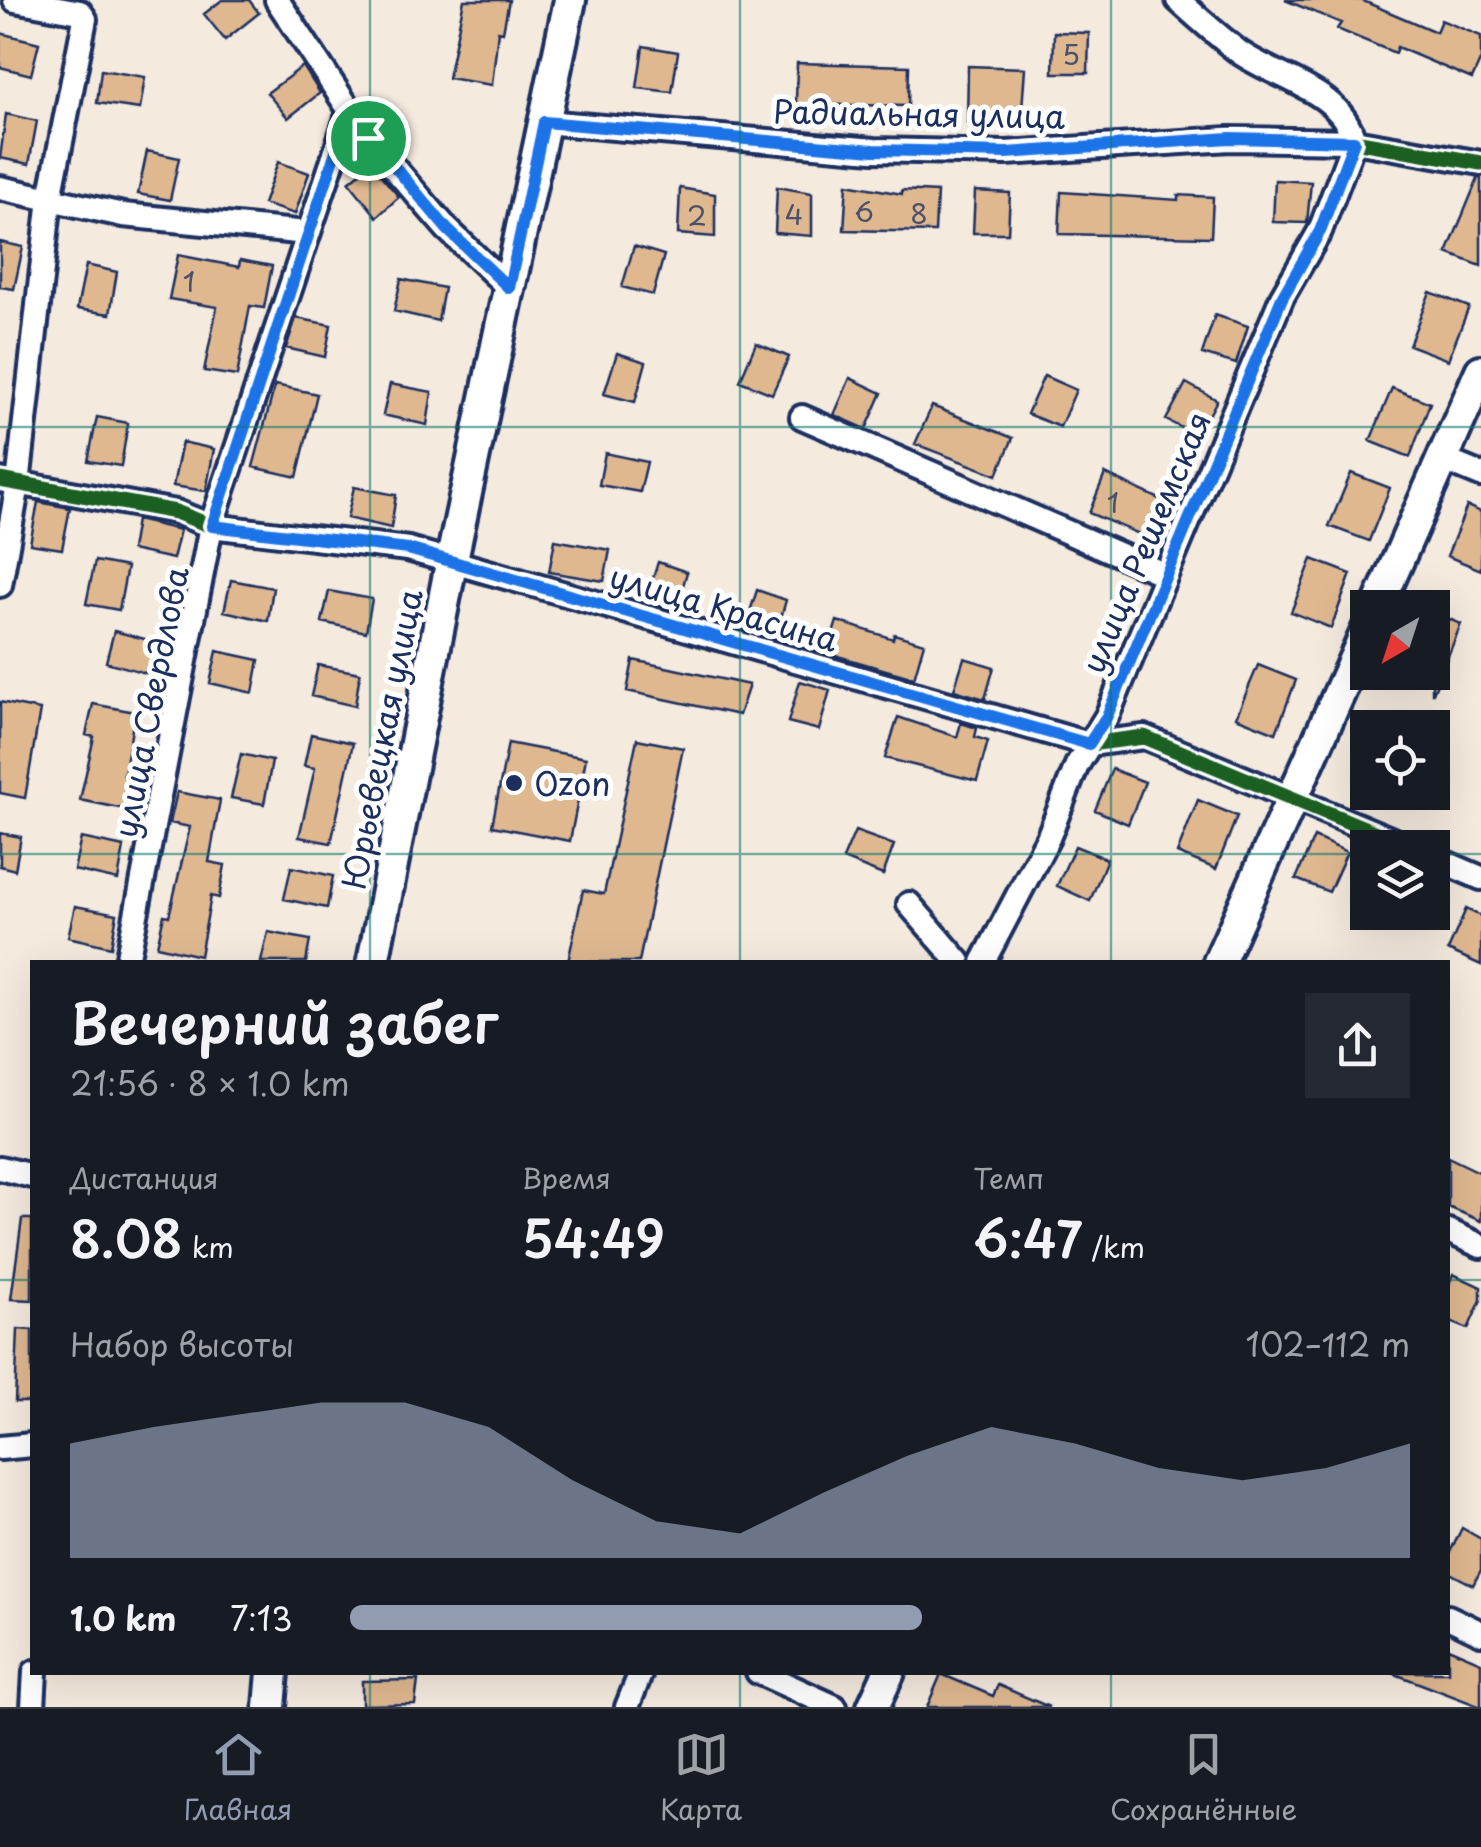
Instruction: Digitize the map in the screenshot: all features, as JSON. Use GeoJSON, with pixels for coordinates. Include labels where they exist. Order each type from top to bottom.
{"type":"FeatureCollection","features":[{"type":"Feature","properties":{"kind":"main road","name":"Юрьевецкая улица"},"geometry":{"type":"LineString","coordinates":[[373,960],[451,564],[570,0]]}},
{"type":"Feature","properties":{"kind":"main road"},"geometry":{"type":"LineString","coordinates":[[1385,590],[1481,371]]}},
{"type":"Feature","properties":{"kind":"main road"},"geometry":{"type":"LineString","coordinates":[[1220,960],[1350,669]]}},
{"type":"Feature","properties":{"kind":"main road"},"geometry":{"type":"LineString","coordinates":[[270,1707],[273,1675]]}},
{"type":"Feature","properties":{"kind":"main road"},"geometry":{"type":"LineString","coordinates":[[874,1707],[888,1675]]}},
{"type":"Feature","properties":{"kind":"street"},"geometry":{"type":"LineString","coordinates":[[0,585],[9,482],[50,198],[85,18],[80,12],[15,0]]}},
{"type":"Feature","properties":{"kind":"street"},"geometry":{"type":"LineString","coordinates":[[276,0],[349,112],[447,229],[509,288]]}},
{"type":"Feature","properties":{"kind":"street"},"geometry":{"type":"LineString","coordinates":[[1178,0],[1239,52],[1315,92],[1342,113],[1354,141]]}},
{"type":"Feature","properties":{"kind":"street","name":"улица Свердлова"},"geometry":{"type":"LineString","coordinates":[[128,960],[212,526],[349,112]]}},
{"type":"Feature","properties":{"kind":"street","name":"Радиальная улица"},"geometry":{"type":"LineString","coordinates":[[544,122],[733,142],[1006,153],[1230,138],[1354,141],[1481,163]]}},
{"type":"Feature","properties":{"kind":"street","name":"улица Решемская"},"geometry":{"type":"LineString","coordinates":[[984,960],[1048,838],[1089,744],[1107,716],[1282,298],[1320,231],[1354,141]]}},
{"type":"Feature","properties":{"kind":"street"},"geometry":{"type":"LineString","coordinates":[[0,188],[139,217],[307,233]]}},
{"type":"Feature","properties":{"kind":"street"},"geometry":{"type":"LineString","coordinates":[[802,418],[1166,575]]}},
{"type":"Feature","properties":{"kind":"street"},"geometry":{"type":"LineString","coordinates":[[1442,459],[1481,475]]}},
{"type":"Feature","properties":{"kind":"street","name":"улица Красина"},"geometry":{"type":"LineString","coordinates":[[9,482],[176,512],[212,526],[408,549],[1089,744],[1144,737],[1372,830]]}},
{"type":"Feature","properties":{"kind":"street"},"geometry":{"type":"LineString","coordinates":[[1450,864],[1481,878]]}},
{"type":"Feature","properties":{"kind":"street"},"geometry":{"type":"LineString","coordinates":[[909,904],[957,960]]}},
{"type":"Feature","properties":{"kind":"street"},"geometry":{"type":"LineString","coordinates":[[0,1168],[30,1176]]}},
{"type":"Feature","properties":{"kind":"street"},"geometry":{"type":"LineString","coordinates":[[1450,1232],[1481,1246]]}},
{"type":"Feature","properties":{"kind":"street"},"geometry":{"type":"LineString","coordinates":[[0,1448],[30,1445]]}},
{"type":"Feature","properties":{"kind":"street"},"geometry":{"type":"LineString","coordinates":[[1450,1618],[1481,1633]]}},
{"type":"Feature","properties":{"kind":"street"},"geometry":{"type":"LineString","coordinates":[[33,1707],[35,1675]]}},
{"type":"Feature","properties":{"kind":"street"},"geometry":{"type":"LineString","coordinates":[[627,1707],[640,1675]]}},
{"type":"Feature","properties":{"kind":"street"},"geometry":{"type":"LineString","coordinates":[[765,1675],[836,1707]]}},
{"type":"Feature","properties":{"kind":"building"},"geometry":{"type":"Polygon","coordinates":[[[222,0],[249,0],[259,13],[225,40],[204,14],[222,0]]]}},
{"type":"Feature","properties":{"kind":"building"},"geometry":{"type":"Polygon","coordinates":[[[464,0],[509,0],[503,32],[498,31],[492,85],[448,78],[464,0]]]}},
{"type":"Feature","properties":{"kind":"building"},"geometry":{"type":"Polygon","coordinates":[[[1285,0],[1361,0],[1436,32],[1441,20],[1481,36],[1481,59],[1472,79],[1397,47],[1395,53],[1337,29],[1341,23],[1285,0]]]}},
{"type":"Feature","properties":{"kind":"building"},"geometry":{"type":"Polygon","coordinates":[[[1054,32],[1089,33],[1088,73],[1053,73],[1054,32]]]}},
{"type":"Feature","properties":{"kind":"building"},"geometry":{"type":"Polygon","coordinates":[[[0,33],[39,43],[31,75],[0,67],[0,33]]]}},
{"type":"Feature","properties":{"kind":"building"},"geometry":{"type":"Polygon","coordinates":[[[643,46],[678,52],[672,92],[637,88],[643,46]]]}},
{"type":"Feature","properties":{"kind":"building"},"geometry":{"type":"Polygon","coordinates":[[[797,63],[909,66],[908,106],[796,104],[797,63]]]}},
{"type":"Feature","properties":{"kind":"building"},"geometry":{"type":"Polygon","coordinates":[[[303,66],[320,93],[288,118],[267,93],[303,66]]]}},
{"type":"Feature","properties":{"kind":"building"},"geometry":{"type":"Polygon","coordinates":[[[968,66],[1025,68],[1021,123],[967,123],[968,66]]]}},
{"type":"Feature","properties":{"kind":"building"},"geometry":{"type":"Polygon","coordinates":[[[101,70],[145,77],[140,109],[97,103],[101,70]]]}},
{"type":"Feature","properties":{"kind":"building"},"geometry":{"type":"Polygon","coordinates":[[[6,114],[37,121],[29,164],[0,158],[6,114]]]}},
{"type":"Feature","properties":{"kind":"building"},"geometry":{"type":"Polygon","coordinates":[[[147,151],[179,158],[170,200],[138,194],[147,151]]]}},
{"type":"Feature","properties":{"kind":"building"},"geometry":{"type":"Polygon","coordinates":[[[278,162],[309,173],[295,214],[263,204],[278,162]]]}},
{"type":"Feature","properties":{"kind":"building"},"geometry":{"type":"Polygon","coordinates":[[[371,164],[399,197],[377,217],[349,182],[371,164]]]}},
{"type":"Feature","properties":{"kind":"building"},"geometry":{"type":"Polygon","coordinates":[[[1481,178],[1481,266],[1447,253],[1481,178]]]}},
{"type":"Feature","properties":{"kind":"building"},"geometry":{"type":"Polygon","coordinates":[[[1275,180],[1311,182],[1307,223],[1273,222],[1275,180]]]}},
{"type":"Feature","properties":{"kind":"building"},"geometry":{"type":"Polygon","coordinates":[[[847,184],[902,194],[902,190],[937,192],[935,232],[844,230],[847,184]]]}},
{"type":"Feature","properties":{"kind":"building"},"geometry":{"type":"Polygon","coordinates":[[[777,187],[812,193],[812,236],[775,233],[777,187]]]}},
{"type":"Feature","properties":{"kind":"building"},"geometry":{"type":"Polygon","coordinates":[[[680,188],[715,194],[715,237],[678,234],[680,188]]]}},
{"type":"Feature","properties":{"kind":"building"},"geometry":{"type":"Polygon","coordinates":[[[975,191],[1010,193],[1008,233],[973,233],[975,191]]]}},
{"type":"Feature","properties":{"kind":"building"},"geometry":{"type":"Polygon","coordinates":[[[1061,192],[1178,200],[1178,195],[1213,197],[1211,237],[1059,234],[1061,192]]]}},
{"type":"Feature","properties":{"kind":"building"},"geometry":{"type":"Polygon","coordinates":[[[0,242],[23,247],[14,289],[0,287],[0,242]]]}},
{"type":"Feature","properties":{"kind":"building"},"geometry":{"type":"Polygon","coordinates":[[[634,246],[664,255],[653,295],[622,287],[634,246]]]}},
{"type":"Feature","properties":{"kind":"building"},"geometry":{"type":"Polygon","coordinates":[[[178,255],[239,267],[240,260],[272,266],[264,308],[250,306],[237,376],[204,371],[217,307],[169,299],[178,255]]]}},
{"type":"Feature","properties":{"kind":"building"},"geometry":{"type":"Polygon","coordinates":[[[86,265],[117,272],[110,314],[77,309],[86,265]]]}},
{"type":"Feature","properties":{"kind":"building"},"geometry":{"type":"Polygon","coordinates":[[[401,279],[444,288],[438,321],[394,311],[401,279]]]}},
{"type":"Feature","properties":{"kind":"building"},"geometry":{"type":"Polygon","coordinates":[[[1430,292],[1469,307],[1448,360],[1409,345],[1430,292]]]}},
{"type":"Feature","properties":{"kind":"building"},"geometry":{"type":"Polygon","coordinates":[[[1215,315],[1248,326],[1236,364],[1202,354],[1215,315]]]}},
{"type":"Feature","properties":{"kind":"building"},"geometry":{"type":"Polygon","coordinates":[[[296,318],[331,325],[325,357],[286,348],[296,318]]]}},
{"type":"Feature","properties":{"kind":"building"},"geometry":{"type":"Polygon","coordinates":[[[756,343],[789,357],[772,394],[740,381],[756,343]]]}},
{"type":"Feature","properties":{"kind":"building"},"geometry":{"type":"Polygon","coordinates":[[[617,353],[646,362],[635,402],[604,394],[617,353]]]}},
{"type":"Feature","properties":{"kind":"building"},"geometry":{"type":"Polygon","coordinates":[[[1044,376],[1076,390],[1060,427],[1027,414],[1044,376]]]}},
{"type":"Feature","properties":{"kind":"building"},"geometry":{"type":"Polygon","coordinates":[[[850,378],[882,393],[866,429],[834,415],[850,378]]]}},
{"type":"Feature","properties":{"kind":"building"},"geometry":{"type":"Polygon","coordinates":[[[1186,383],[1217,400],[1198,436],[1166,420],[1186,383]]]}},
{"type":"Feature","properties":{"kind":"building"},"geometry":{"type":"Polygon","coordinates":[[[390,384],[432,392],[427,425],[383,415],[390,384]]]}},
{"type":"Feature","properties":{"kind":"building"},"geometry":{"type":"Polygon","coordinates":[[[275,385],[317,394],[297,477],[253,467],[275,385]]]}},
{"type":"Feature","properties":{"kind":"building"},"geometry":{"type":"Polygon","coordinates":[[[1392,388],[1430,403],[1410,457],[1370,441],[1392,388]]]}},
{"type":"Feature","properties":{"kind":"building"},"geometry":{"type":"Polygon","coordinates":[[[932,406],[1013,438],[997,475],[915,444],[932,406]]]}},
{"type":"Feature","properties":{"kind":"building"},"geometry":{"type":"Polygon","coordinates":[[[97,417],[128,423],[121,466],[88,461],[97,417]]]}},
{"type":"Feature","properties":{"kind":"building"},"geometry":{"type":"Polygon","coordinates":[[[182,442],[214,449],[206,491],[173,486],[182,442]]]}},
{"type":"Feature","properties":{"kind":"building"},"geometry":{"type":"Polygon","coordinates":[[[605,453],[647,462],[640,492],[599,485],[605,453]]]}},
{"type":"Feature","properties":{"kind":"building"},"geometry":{"type":"Polygon","coordinates":[[[1351,473],[1390,488],[1369,541],[1329,526],[1351,473]]]}},
{"type":"Feature","properties":{"kind":"building"},"geometry":{"type":"Polygon","coordinates":[[[1105,474],[1173,505],[1156,541],[1089,513],[1105,474]]]}},
{"type":"Feature","properties":{"kind":"building"},"geometry":{"type":"Polygon","coordinates":[[[354,487],[396,495],[391,528],[347,518],[354,487]]]}},
{"type":"Feature","properties":{"kind":"building"},"geometry":{"type":"Polygon","coordinates":[[[38,502],[70,508],[62,549],[30,544],[38,502]]]}},
{"type":"Feature","properties":{"kind":"building"},"geometry":{"type":"Polygon","coordinates":[[[1467,506],[1481,512],[1481,570],[1447,556],[1467,506]]]}},
{"type":"Feature","properties":{"kind":"building"},"geometry":{"type":"Polygon","coordinates":[[[136,520],[180,530],[173,559],[131,550],[136,520]]]}},
{"type":"Feature","properties":{"kind":"building"},"geometry":{"type":"Polygon","coordinates":[[[555,540],[610,550],[604,581],[549,572],[555,540]]]}},
{"type":"Feature","properties":{"kind":"building"},"geometry":{"type":"Polygon","coordinates":[[[1312,559],[1351,574],[1331,628],[1291,612],[1312,559]]]}},
{"type":"Feature","properties":{"kind":"building"},"geometry":{"type":"Polygon","coordinates":[[[95,561],[127,567],[119,610],[86,604],[95,561]]]}},
{"type":"Feature","properties":{"kind":"building"},"geometry":{"type":"Polygon","coordinates":[[[658,562],[687,572],[676,610],[646,601],[658,562]]]}},
{"type":"Feature","properties":{"kind":"building"},"geometry":{"type":"Polygon","coordinates":[[[231,580],[273,588],[268,621],[224,611],[231,580]]]}},
{"type":"Feature","properties":{"kind":"building"},"geometry":{"type":"Polygon","coordinates":[[[757,590],[786,600],[775,639],[744,630],[757,590]]]}},
{"type":"Feature","properties":{"kind":"building"},"geometry":{"type":"Polygon","coordinates":[[[329,591],[372,599],[366,632],[322,622],[329,591]]]}},
{"type":"Feature","properties":{"kind":"building"},"geometry":{"type":"Polygon","coordinates":[[[1450,619],[1461,624],[1450,651],[1450,619]]]}},
{"type":"Feature","properties":{"kind":"building"},"geometry":{"type":"Polygon","coordinates":[[[837,621],[893,639],[894,634],[924,643],[914,678],[827,653],[837,621]]]}},
{"type":"Feature","properties":{"kind":"building"},"geometry":{"type":"Polygon","coordinates":[[[114,631],[156,642],[149,674],[106,662],[114,631]]]}},
{"type":"Feature","properties":{"kind":"building"},"geometry":{"type":"Polygon","coordinates":[[[217,651],[259,660],[253,693],[210,683],[217,651]]]}},
{"type":"Feature","properties":{"kind":"building"},"geometry":{"type":"Polygon","coordinates":[[[964,658],[994,667],[985,699],[954,690],[964,658]]]}},
{"type":"Feature","properties":{"kind":"building"},"geometry":{"type":"Polygon","coordinates":[[[633,660],[749,685],[739,715],[627,691],[633,660]]]}},
{"type":"Feature","properties":{"kind":"building"},"geometry":{"type":"Polygon","coordinates":[[[318,665],[360,673],[355,706],[311,696],[318,665]]]}},
{"type":"Feature","properties":{"kind":"building"},"geometry":{"type":"Polygon","coordinates":[[[1258,665],[1296,680],[1276,733],[1236,717],[1258,665]]]}},
{"type":"Feature","properties":{"kind":"building"},"geometry":{"type":"Polygon","coordinates":[[[800,681],[830,690],[819,730],[788,722],[800,681]]]}},
{"type":"Feature","properties":{"kind":"building"},"geometry":{"type":"Polygon","coordinates":[[[0,702],[40,710],[25,798],[0,793],[0,702]]]}},
{"type":"Feature","properties":{"kind":"building"},"geometry":{"type":"Polygon","coordinates":[[[93,704],[135,712],[124,775],[129,776],[124,809],[80,800],[94,737],[86,735],[93,704]]]}},
{"type":"Feature","properties":{"kind":"building"},"geometry":{"type":"Polygon","coordinates":[[[898,717],[957,737],[961,723],[977,728],[975,737],[988,741],[977,781],[885,758],[898,717]]]}},
{"type":"Feature","properties":{"kind":"building"},"geometry":{"type":"Polygon","coordinates":[[[311,734],[353,743],[331,843],[299,837],[315,768],[304,766],[311,734]]]}},
{"type":"Feature","properties":{"kind":"building"},"geometry":{"type":"Polygon","coordinates":[[[637,739],[683,748],[639,960],[568,960],[583,890],[604,894],[637,739]]]}},
{"type":"Feature","properties":{"kind":"building"},"geometry":{"type":"Polygon","coordinates":[[[508,743],[586,758],[570,841],[492,826],[508,743]]]}},
{"type":"Feature","properties":{"kind":"building"},"geometry":{"type":"Polygon","coordinates":[[[241,754],[272,761],[264,804],[231,798],[241,754]]]}},
{"type":"Feature","properties":{"kind":"building"},"geometry":{"type":"Polygon","coordinates":[[[1112,769],[1145,782],[1128,824],[1095,810],[1112,769]]]}},
{"type":"Feature","properties":{"kind":"building"},"geometry":{"type":"Polygon","coordinates":[[[177,792],[220,800],[209,862],[225,865],[219,898],[211,896],[200,956],[157,946],[164,915],[169,916],[190,827],[170,823],[177,792]]]}},
{"type":"Feature","properties":{"kind":"building"},"geometry":{"type":"Polygon","coordinates":[[[1198,800],[1237,816],[1216,869],[1177,853],[1198,800]]]}},
{"type":"Feature","properties":{"kind":"building"},"geometry":{"type":"Polygon","coordinates":[[[855,831],[894,845],[883,875],[843,859],[855,831]]]}},
{"type":"Feature","properties":{"kind":"building"},"geometry":{"type":"Polygon","coordinates":[[[0,833],[21,837],[15,870],[0,866],[0,833]]]}},
{"type":"Feature","properties":{"kind":"building"},"geometry":{"type":"Polygon","coordinates":[[[1314,837],[1347,852],[1329,892],[1296,879],[1314,837]]]}},
{"type":"Feature","properties":{"kind":"building"},"geometry":{"type":"Polygon","coordinates":[[[81,838],[124,847],[118,880],[74,870],[81,838]]]}},
{"type":"Feature","properties":{"kind":"building"},"geometry":{"type":"Polygon","coordinates":[[[1075,846],[1107,859],[1090,901],[1057,886],[1075,846]]]}},
{"type":"Feature","properties":{"kind":"building"},"geometry":{"type":"Polygon","coordinates":[[[291,867],[333,876],[327,908],[284,899],[291,867]]]}},
{"type":"Feature","properties":{"kind":"building"},"geometry":{"type":"Polygon","coordinates":[[[75,906],[117,914],[111,947],[68,937],[75,906]]]}},
{"type":"Feature","properties":{"kind":"building"},"geometry":{"type":"Polygon","coordinates":[[[1466,909],[1481,916],[1481,965],[1448,950],[1466,909]]]}},
{"type":"Feature","properties":{"kind":"building"},"geometry":{"type":"Polygon","coordinates":[[[268,932],[310,940],[306,960],[261,960],[268,932]]]}},
{"type":"Feature","properties":{"kind":"building"},"geometry":{"type":"Polygon","coordinates":[[[1450,1158],[1481,1173],[1481,1221],[1450,1208],[1450,1158]]]}},
{"type":"Feature","properties":{"kind":"building"},"geometry":{"type":"Polygon","coordinates":[[[22,1219],[30,1219],[30,1300],[11,1299],[22,1219]]]}},
{"type":"Feature","properties":{"kind":"building"},"geometry":{"type":"Polygon","coordinates":[[[1453,1274],[1481,1287],[1481,1300],[1468,1329],[1450,1322],[1453,1274]]]}},
{"type":"Feature","properties":{"kind":"building"},"geometry":{"type":"Polygon","coordinates":[[[18,1329],[30,1330],[30,1402],[15,1402],[18,1329]]]}},
{"type":"Feature","properties":{"kind":"building"},"geometry":{"type":"Polygon","coordinates":[[[1462,1528],[1481,1539],[1481,1570],[1473,1585],[1450,1573],[1450,1552],[1462,1528]]]}},
{"type":"Feature","properties":{"kind":"building"},"geometry":{"type":"Polygon","coordinates":[[[1450,1649],[1481,1662],[1481,1707],[1398,1675],[1450,1675],[1450,1649]]]}},
{"type":"Feature","properties":{"kind":"building"},"geometry":{"type":"Polygon","coordinates":[[[943,1675],[993,1696],[998,1685],[1049,1707],[927,1707],[943,1675]]]}},
{"type":"Feature","properties":{"kind":"building"},"geometry":{"type":"Polygon","coordinates":[[[418,1680],[415,1704],[362,1705],[362,1681],[418,1680]]]}},
{"type":"Feature","properties":{"kind":"cycle path"},"geometry":{"type":"LineString","coordinates":[[544,122],[874,150],[1006,153],[1230,139],[1354,141],[1481,163]]}},
{"type":"Feature","properties":{"kind":"cycle path"},"geometry":{"type":"LineString","coordinates":[[0,480],[176,512],[211,526],[408,549],[1089,744],[1144,737],[1369,830]]}},
{"type":"Feature","properties":{"kind":"place","name":"Ozon"},"geometry":{"type":"Point","coordinates":[514,783]}},
{"type":"Feature","properties":{"kind":"route"},"geometry":{"type":"LineString","coordinates":[[349,112],[368,138],[447,229],[509,288],[544,122],[733,142],[874,150],[1006,153],[1230,138],[1354,141],[1320,231],[1282,298],[1107,716],[1089,744],[408,549],[212,526],[349,112]]}}]}
